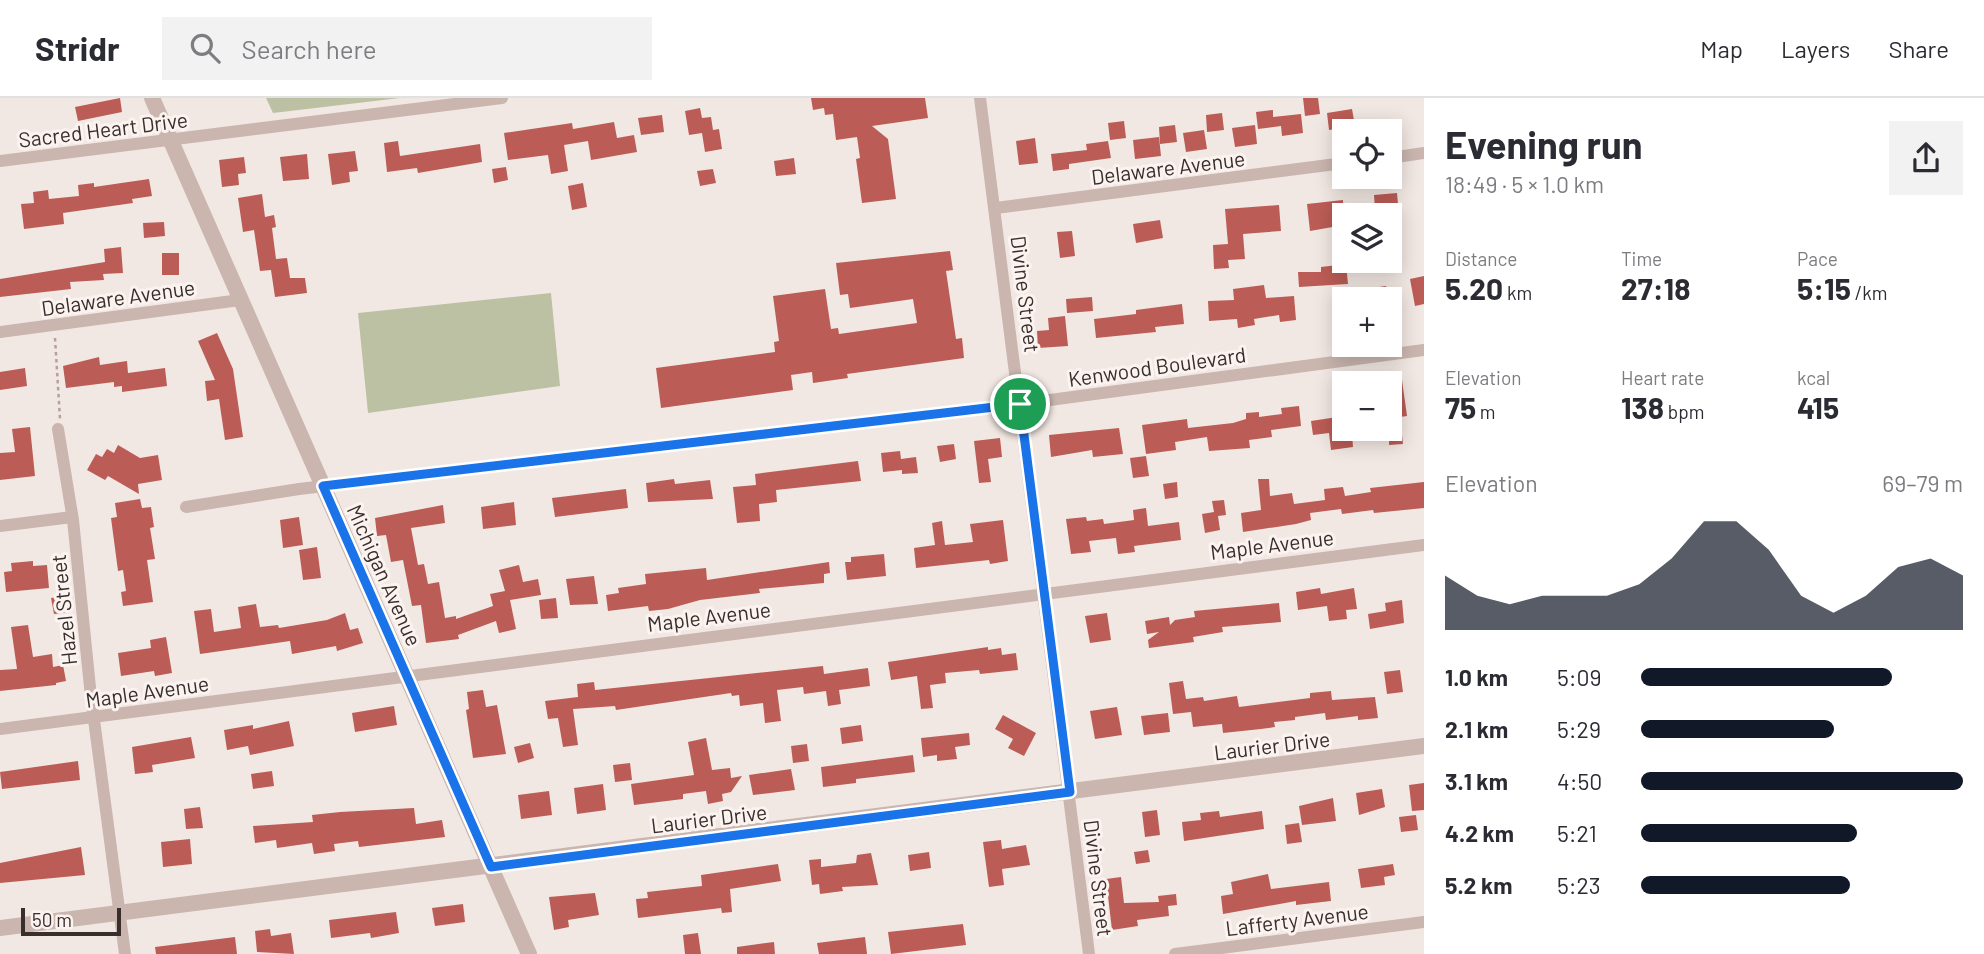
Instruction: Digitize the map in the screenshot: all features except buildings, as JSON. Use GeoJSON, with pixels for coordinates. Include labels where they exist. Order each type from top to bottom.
{"type":"FeatureCollection","features":[{"type":"Feature","properties":{"kind":"street","name":"Michigan Avenue"},"geometry":{"type":"LineString","coordinates":[[152,98],[529,954]]}},
{"type":"Feature","properties":{"kind":"street","name":"Sacred Heart Drive"},"geometry":{"type":"LineString","coordinates":[[0,161],[502,98]]}},
{"type":"Feature","properties":{"kind":"street","name":"Divine Street"},"geometry":{"type":"LineString","coordinates":[[980,98],[1089,954]]}},
{"type":"Feature","properties":{"kind":"street"},"geometry":{"type":"LineString","coordinates":[[1402,156],[1424,153]]}},
{"type":"Feature","properties":{"kind":"street","name":"Delaware Avenue"},"geometry":{"type":"LineString","coordinates":[[996,208],[1332,165]]}},
{"type":"Feature","properties":{"kind":"street","name":"Delaware Avenue"},"geometry":{"type":"LineString","coordinates":[[0,332],[240,300]]}},
{"type":"Feature","properties":{"kind":"street","name":"Kenwood Boulevard"},"geometry":{"type":"LineString","coordinates":[[186,507],[323,486],[1020,404],[1424,351]]}},
{"type":"Feature","properties":{"kind":"street","name":"Hazel Street"},"geometry":{"type":"LineString","coordinates":[[58,429],[72,517],[125,954]]}},
{"type":"Feature","properties":{"kind":"street"},"geometry":{"type":"LineString","coordinates":[[0,526],[72,517]]}},
{"type":"Feature","properties":{"kind":"street","name":"Maple Avenue"},"geometry":{"type":"LineString","coordinates":[[0,729],[1043,592],[1424,545]]}},
{"type":"Feature","properties":{"kind":"street","name":"Laurier Drive"},"geometry":{"type":"LineString","coordinates":[[0,928],[1424,746]]}},
{"type":"Feature","properties":{"kind":"street","name":"Lafferty Avenue"},"geometry":{"type":"LineString","coordinates":[[1175,954],[1424,922]]}},
{"type":"Feature","properties":{"kind":"path"},"geometry":{"type":"LineString","coordinates":[[55,325],[61,407],[58,429]]}},
{"type":"Feature","properties":{"kind":"green space"},"geometry":{"type":"Polygon","coordinates":[[[266,98],[400,98],[273,113],[266,98]]]}},
{"type":"Feature","properties":{"kind":"green space"},"geometry":{"type":"Polygon","coordinates":[[[551,293],[560,386],[368,413],[358,313],[551,293]]]}},
{"type":"Feature","properties":{"kind":"route"},"geometry":{"type":"LineString","coordinates":[[1020,404],[1070,792],[491,867],[323,486],[1020,404]]}}]}
